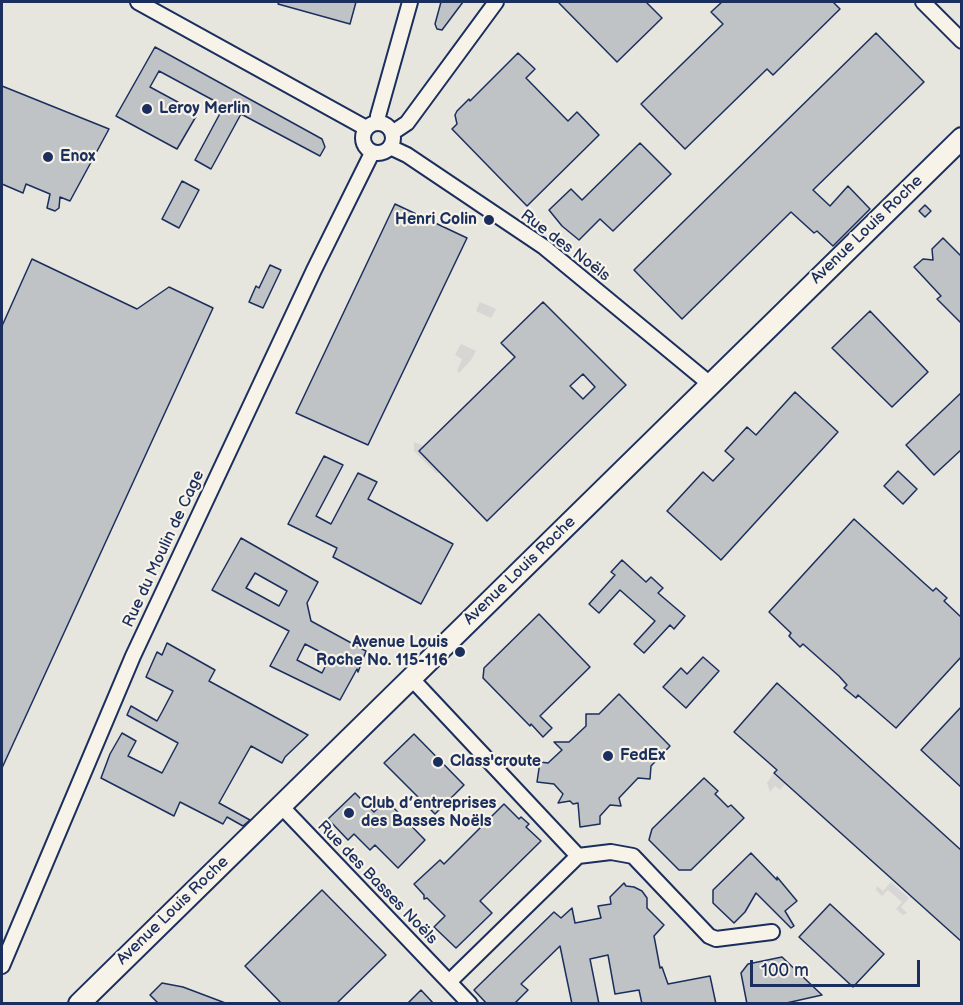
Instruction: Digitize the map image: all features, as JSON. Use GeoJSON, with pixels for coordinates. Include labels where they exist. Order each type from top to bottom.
{"type":"FeatureCollection","features":[{"type":"Feature","properties":{"kind":"main road","name":"Avenue Louis Roche"},"geometry":{"type":"LineString","coordinates":[[79,1004],[962,138]]}},
{"type":"Feature","properties":{"kind":"street"},"geometry":{"type":"LineString","coordinates":[[138,2],[373,126],[387,126],[392,133],[393,143],[382,153],[372,153],[363,142],[364,133],[373,126],[378,116],[410,2]]}},
{"type":"Feature","properties":{"kind":"street"},"geometry":{"type":"LineString","coordinates":[[392,133],[407,123],[496,2]]}},
{"type":"Feature","properties":{"kind":"street"},"geometry":{"type":"LineString","coordinates":[[923,2],[962,40]]}},
{"type":"Feature","properties":{"kind":"street","name":"Rue des Noëls"},"geometry":{"type":"LineString","coordinates":[[390,147],[407,155],[544,247],[710,384]]}},
{"type":"Feature","properties":{"kind":"street","name":"Rue du Moulin de Cage"},"geometry":{"type":"LineString","coordinates":[[2,966],[85,766],[152,614],[314,270],[372,153]]}},
{"type":"Feature","properties":{"kind":"street"},"geometry":{"type":"LineString","coordinates":[[411,678],[578,856]]}},
{"type":"Feature","properties":{"kind":"street","name":"Rue des Basses Noëls"},"geometry":{"type":"LineString","coordinates":[[281,806],[470,1004]]}},
{"type":"Feature","properties":{"kind":"street"},"geometry":{"type":"LineString","coordinates":[[449,982],[578,856],[612,852],[633,856],[709,936],[716,939],[772,932]]}},
{"type":"Feature","properties":{"kind":"shaded area"},"geometry":{"type":"Polygon","coordinates":[[[2,2],[961,2],[961,1003],[2,1003],[2,2]]]}},
{"type":"Feature","properties":{"kind":"shaded area"},"geometry":{"type":"Polygon","coordinates":[[[480,302],[496,309],[491,318],[476,311],[480,302]]]}},
{"type":"Feature","properties":{"kind":"shaded area"},"geometry":{"type":"Polygon","coordinates":[[[461,344],[476,351],[459,373],[457,371],[462,359],[455,355],[461,344]]]}},
{"type":"Feature","properties":{"kind":"shaded area"},"geometry":{"type":"Polygon","coordinates":[[[414,442],[424,446],[419,451],[440,473],[436,473],[414,451],[414,442]]]}},
{"type":"Feature","properties":{"kind":"shaded area"},"geometry":{"type":"Polygon","coordinates":[[[773,774],[785,784],[780,790],[775,786],[770,792],[767,783],[773,774]]]}},
{"type":"Feature","properties":{"kind":"shaded area"},"geometry":{"type":"Polygon","coordinates":[[[891,882],[909,898],[901,907],[907,913],[903,915],[896,909],[902,902],[888,890],[882,896],[876,890],[877,886],[883,891],[891,882]]]}},
{"type":"Feature","properties":{"kind":"building"},"geometry":{"type":"Polygon","coordinates":[[[279,2],[356,2],[350,24],[278,4],[279,2]]]}},
{"type":"Feature","properties":{"kind":"building"},"geometry":{"type":"Polygon","coordinates":[[[441,2],[463,2],[442,30],[437,29],[435,24],[441,2]]]}},
{"type":"Feature","properties":{"kind":"building"},"geometry":{"type":"Polygon","coordinates":[[[558,2],[646,2],[662,18],[617,62],[558,2]]]}},
{"type":"Feature","properties":{"kind":"building"},"geometry":{"type":"Polygon","coordinates":[[[722,2],[833,2],[840,9],[773,75],[767,69],[685,149],[641,104],[723,24],[711,12],[722,2]]]}},
{"type":"Feature","properties":{"kind":"building"},"geometry":{"type":"Polygon","coordinates":[[[876,33],[924,82],[813,190],[830,206],[848,186],[870,209],[833,246],[817,231],[814,233],[791,212],[682,319],[634,270],[876,33]]]}},
{"type":"Feature","properties":{"kind":"building"},"geometry":{"type":"Polygon","coordinates":[[[155,47],[322,139],[325,147],[320,156],[241,114],[211,169],[195,160],[224,106],[159,71],[150,87],[198,113],[177,149],[116,116],[155,47]]]}},
{"type":"Feature","properties":{"kind":"building"},"geometry":{"type":"Polygon","coordinates":[[[518,53],[535,69],[526,78],[568,121],[577,112],[599,135],[527,206],[452,129],[457,124],[455,115],[457,111],[518,53]]]}},
{"type":"Feature","properties":{"kind":"building","name":"Enox"},"geometry":{"type":"Polygon","coordinates":[[[2,86],[109,129],[70,201],[60,197],[59,208],[55,211],[47,208],[50,194],[26,184],[23,193],[2,184],[2,86]]]}},
{"type":"Feature","properties":{"kind":"building"},"geometry":{"type":"Polygon","coordinates":[[[640,143],[671,174],[613,231],[600,219],[579,240],[562,226],[549,210],[571,189],[582,200],[640,143]]]}},
{"type":"Feature","properties":{"kind":"building"},"geometry":{"type":"Polygon","coordinates":[[[182,181],[199,190],[179,228],[162,219],[182,181]]]}},
{"type":"Feature","properties":{"kind":"building"},"geometry":{"type":"Polygon","coordinates":[[[395,204],[467,238],[368,445],[296,413],[395,204]]]}},
{"type":"Feature","properties":{"kind":"building"},"geometry":{"type":"Polygon","coordinates":[[[925,205],[931,211],[925,217],[919,211],[925,205]]]}},
{"type":"Feature","properties":{"kind":"building"},"geometry":{"type":"Polygon","coordinates":[[[943,238],[962,257],[962,324],[937,299],[941,296],[914,267],[923,259],[933,260],[932,249],[943,238]]]}},
{"type":"Feature","properties":{"kind":"building"},"geometry":{"type":"Polygon","coordinates":[[[32,259],[137,309],[169,287],[213,308],[2,768],[2,326],[32,259]]]}},
{"type":"Feature","properties":{"kind":"building"},"geometry":{"type":"Polygon","coordinates":[[[270,265],[281,270],[263,308],[249,302],[256,286],[259,288],[270,265]]]}},
{"type":"Feature","properties":{"kind":"building"},"geometry":{"type":"Polygon","coordinates":[[[543,302],[626,385],[487,521],[419,451],[515,357],[501,343],[543,302]],[[583,374],[570,386],[583,399],[595,387],[583,374]]]}},
{"type":"Feature","properties":{"kind":"building"},"geometry":{"type":"Polygon","coordinates":[[[870,311],[928,372],[892,407],[832,348],[870,311]]]}},
{"type":"Feature","properties":{"kind":"building"},"geometry":{"type":"Polygon","coordinates":[[[795,392],[838,432],[721,560],[667,511],[703,472],[713,481],[734,459],[725,451],[747,427],[756,435],[795,392]]]}},
{"type":"Feature","properties":{"kind":"building"},"geometry":{"type":"Polygon","coordinates":[[[962,392],[962,449],[934,475],[906,445],[962,392]]]}},
{"type":"Feature","properties":{"kind":"building"},"geometry":{"type":"Polygon","coordinates":[[[324,456],[343,465],[316,516],[331,524],[358,473],[377,482],[368,499],[453,544],[421,604],[333,557],[337,548],[288,524],[324,456]]]}},
{"type":"Feature","properties":{"kind":"building"},"geometry":{"type":"Polygon","coordinates":[[[898,471],[917,489],[903,504],[884,486],[898,471]]]}},
{"type":"Feature","properties":{"kind":"building"},"geometry":{"type":"Polygon","coordinates":[[[854,519],[933,591],[936,588],[947,598],[944,601],[962,618],[962,656],[896,728],[858,695],[856,698],[844,688],[847,685],[839,676],[803,644],[800,647],[789,636],[791,633],[769,612],[854,519]]]}},
{"type":"Feature","properties":{"kind":"building"},"geometry":{"type":"Polygon","coordinates":[[[241,538],[318,582],[307,603],[311,621],[366,651],[358,672],[357,669],[340,700],[270,666],[289,631],[212,590],[241,538]],[[255,573],[246,588],[279,606],[287,591],[255,573]],[[305,644],[297,660],[322,673],[330,657],[305,644]]]}},
{"type":"Feature","properties":{"kind":"building"},"geometry":{"type":"Polygon","coordinates":[[[622,560],[646,582],[651,577],[663,588],[658,593],[685,616],[674,629],[670,625],[644,653],[634,644],[655,621],[620,590],[599,613],[589,604],[615,575],[611,572],[622,560]]]}},
{"type":"Feature","properties":{"kind":"building"},"geometry":{"type":"Polygon","coordinates":[[[539,614],[590,667],[540,716],[552,728],[543,737],[483,678],[484,668],[539,614]]]}},
{"type":"Feature","properties":{"kind":"building"},"geometry":{"type":"Polygon","coordinates":[[[167,643],[215,670],[209,681],[308,735],[285,757],[282,763],[251,746],[219,803],[250,820],[243,826],[227,817],[223,824],[180,802],[174,816],[101,778],[110,754],[122,733],[136,741],[128,756],[162,773],[178,743],[127,715],[131,706],[157,721],[162,712],[173,691],[146,677],[157,652],[162,655],[167,643]]]}},
{"type":"Feature","properties":{"kind":"building"},"geometry":{"type":"Polygon","coordinates":[[[703,657],[719,671],[686,708],[663,687],[681,668],[687,674],[703,657]]]}},
{"type":"Feature","properties":{"kind":"building"},"geometry":{"type":"Polygon","coordinates":[[[777,683],[962,851],[962,942],[774,773],[777,770],[734,732],[777,683]]]}},
{"type":"Feature","properties":{"kind":"building","name":"FedEx"},"geometry":{"type":"Polygon","coordinates":[[[619,694],[670,746],[651,766],[650,779],[638,778],[619,798],[621,806],[610,805],[600,816],[600,824],[580,827],[578,803],[573,804],[570,801],[558,803],[563,794],[554,784],[537,782],[540,762],[548,763],[562,750],[554,742],[569,742],[586,726],[586,714],[599,714],[619,694]]]}},
{"type":"Feature","properties":{"kind":"building"},"geometry":{"type":"Polygon","coordinates":[[[962,706],[962,788],[921,750],[962,706]]]}},
{"type":"Feature","properties":{"kind":"building"},"geometry":{"type":"Polygon","coordinates":[[[414,734],[464,785],[435,814],[384,763],[414,734]]]}},
{"type":"Feature","properties":{"kind":"building"},"geometry":{"type":"Polygon","coordinates":[[[704,778],[718,791],[715,794],[728,807],[731,805],[744,818],[691,870],[679,870],[649,840],[650,836],[652,829],[704,778]]]}},
{"type":"Feature","properties":{"kind":"building"},"geometry":{"type":"Polygon","coordinates":[[[355,793],[374,812],[386,800],[425,840],[398,868],[375,845],[370,850],[354,834],[348,840],[328,819],[355,793]]]}},
{"type":"Feature","properties":{"kind":"building"},"geometry":{"type":"Polygon","coordinates":[[[504,804],[519,819],[521,817],[529,824],[526,827],[541,841],[480,901],[492,913],[456,948],[434,927],[445,916],[427,898],[424,899],[424,895],[414,884],[440,860],[444,864],[504,804]]]}},
{"type":"Feature","properties":{"kind":"building"},"geometry":{"type":"Polygon","coordinates":[[[751,853],[777,880],[777,877],[797,901],[785,911],[794,926],[791,928],[756,893],[745,912],[734,923],[713,903],[713,890],[751,853]]]}},
{"type":"Feature","properties":{"kind":"building"},"geometry":{"type":"Polygon","coordinates":[[[624,883],[626,886],[642,891],[647,898],[647,908],[664,925],[654,936],[660,968],[662,967],[668,984],[710,976],[716,1004],[642,1004],[639,990],[615,994],[608,955],[590,959],[599,1004],[572,1004],[560,946],[521,984],[528,990],[514,1004],[487,1004],[474,990],[554,912],[561,918],[572,908],[575,923],[601,918],[598,906],[611,904],[610,897],[624,883]]]}},
{"type":"Feature","properties":{"kind":"building"},"geometry":{"type":"Polygon","coordinates":[[[322,890],[386,955],[336,1004],[282,1004],[245,966],[322,890]]]}},
{"type":"Feature","properties":{"kind":"building"},"geometry":{"type":"Polygon","coordinates":[[[830,904],[884,954],[853,987],[799,937],[830,904]]]}},
{"type":"Feature","properties":{"kind":"building"},"geometry":{"type":"Polygon","coordinates":[[[782,957],[822,995],[782,1004],[747,1004],[741,973],[748,964],[782,957]]]}},
{"type":"Feature","properties":{"kind":"building"},"geometry":{"type":"Polygon","coordinates":[[[162,983],[183,987],[228,1004],[159,1004],[150,995],[162,983]]]}},
{"type":"Feature","properties":{"kind":"building"},"geometry":{"type":"Polygon","coordinates":[[[421,990],[434,1004],[407,1004],[421,990]]]}},
{"type":"Feature","properties":{"kind":"place","name":"Leroy Merlin"},"geometry":{"type":"Point","coordinates":[147,109]}},
{"type":"Feature","properties":{"kind":"place","name":"Enox"},"geometry":{"type":"Point","coordinates":[48,157]}},
{"type":"Feature","properties":{"kind":"place","name":"Henri Colin"},"geometry":{"type":"Point","coordinates":[489,220]}},
{"type":"Feature","properties":{"kind":"place","name":"Avenue Louis Roche No. 115-116"},"geometry":{"type":"Point","coordinates":[460,652]}},
{"type":"Feature","properties":{"kind":"place","name":"FedEx"},"geometry":{"type":"Point","coordinates":[608,756]}},
{"type":"Feature","properties":{"kind":"place","name":"Class'croute"},"geometry":{"type":"Point","coordinates":[438,762]}},
{"type":"Feature","properties":{"kind":"place","name":"Club d’entreprises des Basses Noëls"},"geometry":{"type":"Point","coordinates":[349,813]}}]}
